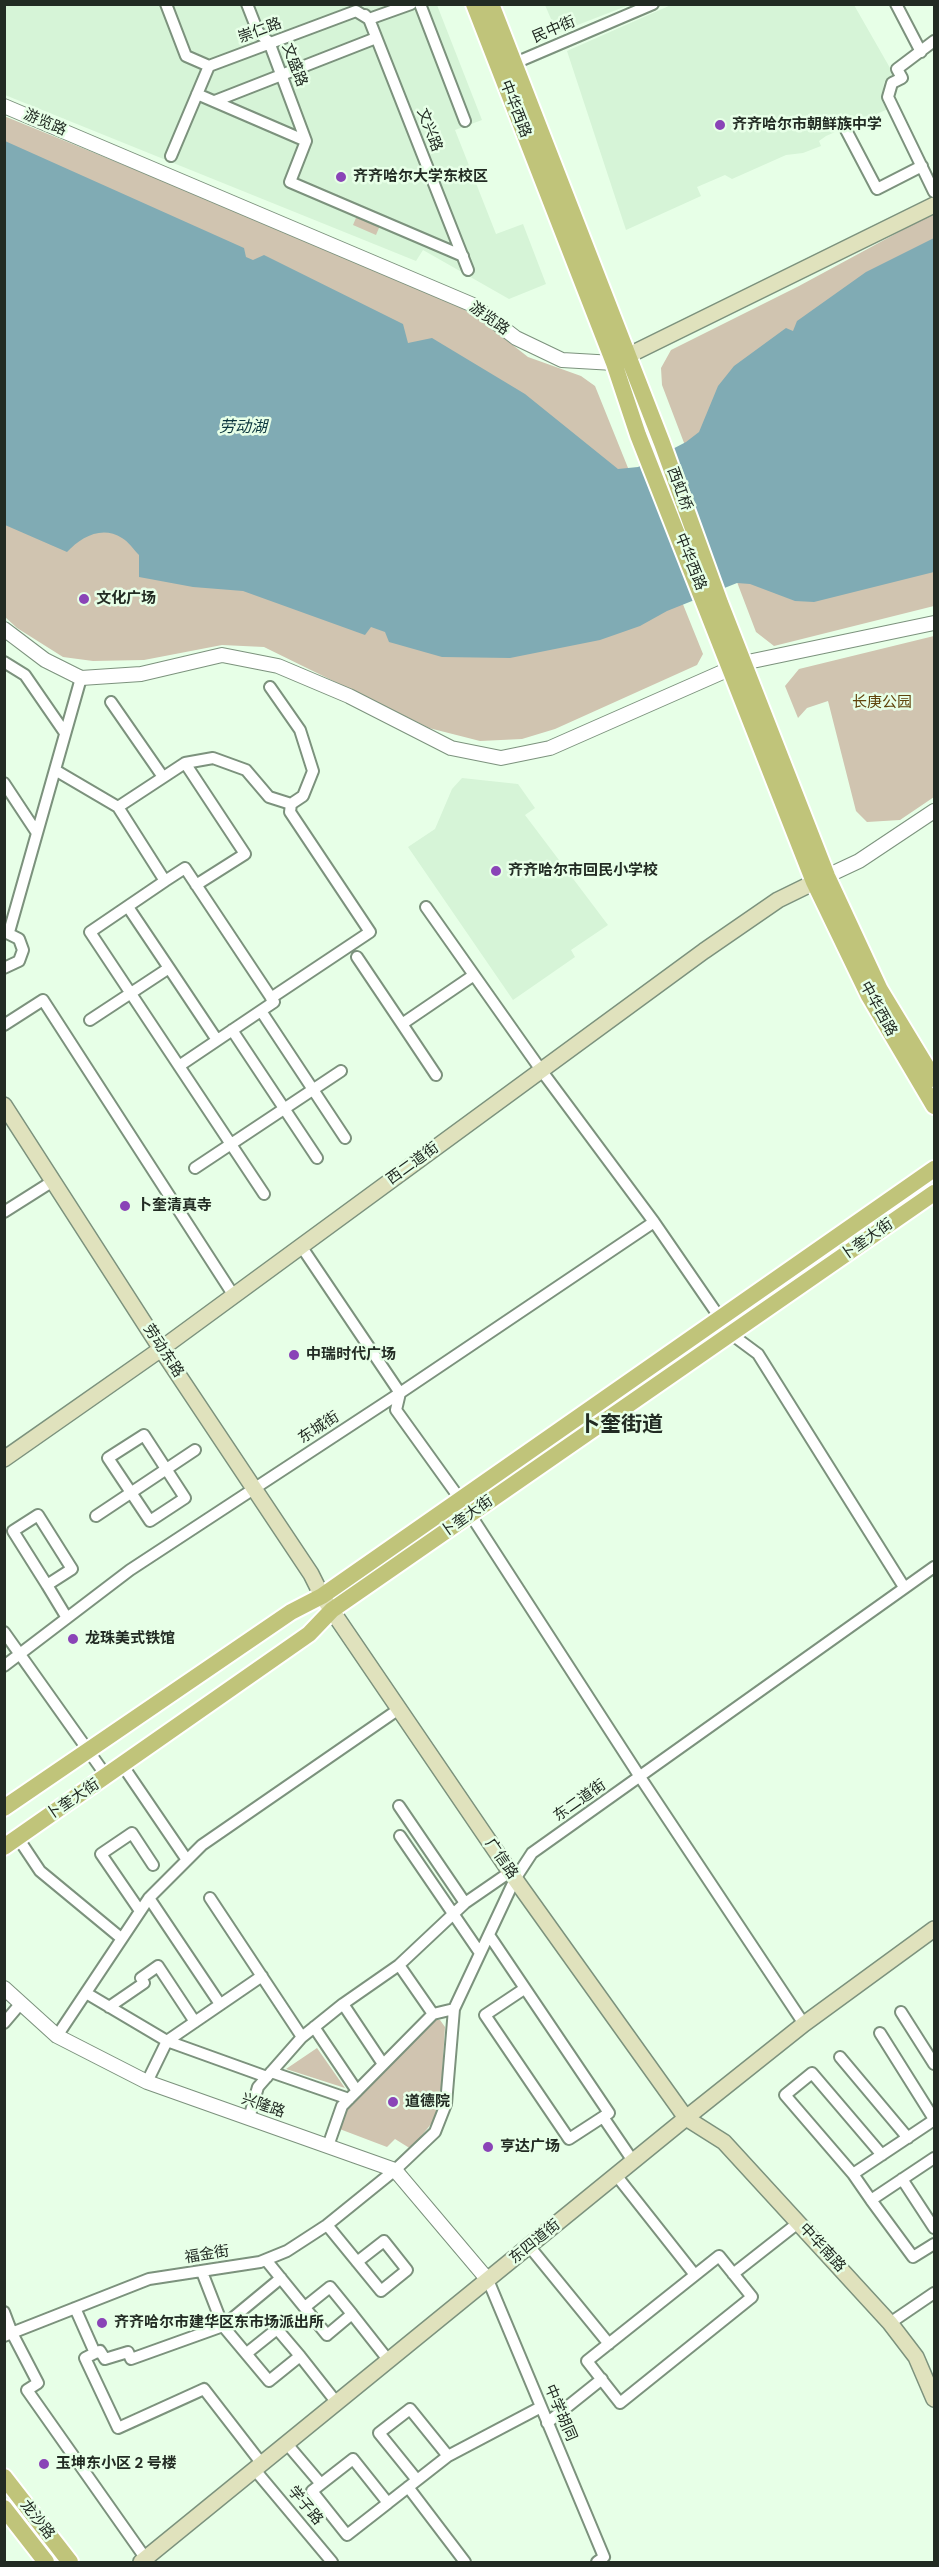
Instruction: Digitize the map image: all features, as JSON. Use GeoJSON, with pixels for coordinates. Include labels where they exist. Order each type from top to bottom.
{"type":"FeatureCollection","features":[{"type":"Feature","properties":{"kind":"main road","name":"中华西路"},"geometry":{"type":"LineString","coordinates":[[474,4],[507,66],[621,359],[662,442]]}},
{"type":"Feature","properties":{"kind":"main road","name":"中华西路"},"geometry":{"type":"LineString","coordinates":[[491,4],[507,66]]}},
{"type":"Feature","properties":{"kind":"main road","name":"游览路"},"geometry":{"type":"LineString","coordinates":[[621,359],[934,205]]}},
{"type":"Feature","properties":{"kind":"main road","name":"中华西路"},"geometry":{"type":"LineString","coordinates":[[621,359],[638,435],[714,606],[820,879],[869,996],[934,1106]]}},
{"type":"Feature","properties":{"kind":"main road","name":"西虹桥"},"geometry":{"type":"LineString","coordinates":[[662,442],[714,606]]}},
{"type":"Feature","properties":{"kind":"main road","name":"中华西路"},"geometry":{"type":"LineString","coordinates":[[820,879],[880,990],[934,1079]]}},
{"type":"Feature","properties":{"kind":"main road","name":"西二道街"},"geometry":{"type":"LineString","coordinates":[[4,1460],[161,1349],[777,900],[820,879]]}},
{"type":"Feature","properties":{"kind":"main road","name":"劳动东路"},"geometry":{"type":"LineString","coordinates":[[4,1105],[161,1349],[311,1574],[322,1596]]}},
{"type":"Feature","properties":{"kind":"main road","name":"卜奎大街"},"geometry":{"type":"LineString","coordinates":[[4,1808],[291,1611],[322,1596],[721,1320],[934,1169]]}},
{"type":"Feature","properties":{"kind":"main road","name":"卜奎大街"},"geometry":{"type":"LineString","coordinates":[[11,1842],[309,1634],[332,1610],[934,1193]]}},
{"type":"Feature","properties":{"kind":"main road","name":"广信路"},"geometry":{"type":"LineString","coordinates":[[322,1596],[513,1875],[686,2118]]}},
{"type":"Feature","properties":{"kind":"main road","name":"东四道街"},"geometry":{"type":"LineString","coordinates":[[143,2560],[686,2118],[804,2024],[934,1929]]}},
{"type":"Feature","properties":{"kind":"main road","name":"中华南路"},"geometry":{"type":"LineString","coordinates":[[686,2118],[724,2142],[890,2323],[916,2357],[934,2399]]}},
{"type":"Feature","properties":{"kind":"main road","name":"龙沙路"},"geometry":{"type":"LineString","coordinates":[[4,2477],[70,2562]]}},
{"type":"Feature","properties":{"kind":"main road","name":"龙沙路"},"geometry":{"type":"LineString","coordinates":[[4,2508],[46,2562]]}},
{"type":"Feature","properties":{"kind":"street"},"geometry":{"type":"LineString","coordinates":[[166,4],[186,56],[209,66],[171,156]]}},
{"type":"Feature","properties":{"kind":"street","name":"文盛路"},"geometry":{"type":"LineString","coordinates":[[247,4],[258,32],[270,43],[306,141]]}},
{"type":"Feature","properties":{"kind":"street","name":"文兴路"},"geometry":{"type":"LineString","coordinates":[[354,4],[369,19],[468,270]]}},
{"type":"Feature","properties":{"kind":"street","name":"崇仁路"},"geometry":{"type":"LineString","coordinates":[[209,66],[356,11],[369,19],[411,4]]}},
{"type":"Feature","properties":{"kind":"street"},"geometry":{"type":"LineString","coordinates":[[420,4],[465,121]]}},
{"type":"Feature","properties":{"kind":"street","name":"民中街"},"geometry":{"type":"LineString","coordinates":[[507,66],[653,4]]}},
{"type":"Feature","properties":{"kind":"street"},"geometry":{"type":"LineString","coordinates":[[896,4],[921,51]]}},
{"type":"Feature","properties":{"kind":"street"},"geometry":{"type":"LineString","coordinates":[[215,101],[376,38]]}},
{"type":"Feature","properties":{"kind":"street"},"geometry":{"type":"LineString","coordinates":[[934,42],[897,69],[902,78],[892,83],[888,97],[934,192]]}},
{"type":"Feature","properties":{"kind":"street"},"geometry":{"type":"LineString","coordinates":[[197,94],[306,141],[290,182],[463,256]]}},
{"type":"Feature","properties":{"kind":"street","name":"游览路"},"geometry":{"type":"LineString","coordinates":[[4,106],[473,305],[516,338],[562,360],[621,359]]}},
{"type":"Feature","properties":{"kind":"street"},"geometry":{"type":"LineString","coordinates":[[846,130],[877,189],[922,166]]}},
{"type":"Feature","properties":{"kind":"street"},"geometry":{"type":"LineString","coordinates":[[4,629],[45,660],[81,678],[141,674],[222,655],[278,666],[339,692],[451,748],[501,758],[550,748],[737,665],[934,623]]}},
{"type":"Feature","properties":{"kind":"street"},"geometry":{"type":"LineString","coordinates":[[4,662],[25,675],[65,733]]}},
{"type":"Feature","properties":{"kind":"street"},"geometry":{"type":"LineString","coordinates":[[4,968],[19,961],[23,950],[19,939],[7,932],[81,678]]}},
{"type":"Feature","properties":{"kind":"street"},"geometry":{"type":"LineString","coordinates":[[270,687],[300,730],[313,771],[303,796],[291,804],[290,812],[370,932],[271,998]]}},
{"type":"Feature","properties":{"kind":"street"},"geometry":{"type":"LineString","coordinates":[[111,702],[163,777]]}},
{"type":"Feature","properties":{"kind":"street"},"geometry":{"type":"LineString","coordinates":[[117,807],[185,763],[213,758],[246,770],[268,797],[291,804]]}},
{"type":"Feature","properties":{"kind":"street"},"geometry":{"type":"LineString","coordinates":[[185,763],[245,854],[196,885]]}},
{"type":"Feature","properties":{"kind":"street"},"geometry":{"type":"LineString","coordinates":[[55,770],[117,807],[165,881]]}},
{"type":"Feature","properties":{"kind":"street"},"geometry":{"type":"LineString","coordinates":[[4,783],[37,833]]}},
{"type":"Feature","properties":{"kind":"street"},"geometry":{"type":"LineString","coordinates":[[820,879],[859,861],[934,811]]}},
{"type":"Feature","properties":{"kind":"street"},"geometry":{"type":"LineString","coordinates":[[179,1066],[274,1002],[185,868],[90,932],[264,1194]]}},
{"type":"Feature","properties":{"kind":"street"},"geometry":{"type":"LineString","coordinates":[[128,906],[217,1040]]}},
{"type":"Feature","properties":{"kind":"street"},"geometry":{"type":"LineString","coordinates":[[426,908],[654,1222],[731,1335],[758,1354],[904,1587]]}},
{"type":"Feature","properties":{"kind":"street"},"geometry":{"type":"LineString","coordinates":[[357,957],[436,1075]]}},
{"type":"Feature","properties":{"kind":"street"},"geometry":{"type":"LineString","coordinates":[[90,1020],[169,968]]}},
{"type":"Feature","properties":{"kind":"street"},"geometry":{"type":"LineString","coordinates":[[402,1024],[474,975]]}},
{"type":"Feature","properties":{"kind":"street"},"geometry":{"type":"LineString","coordinates":[[4,1025],[43,1000],[234,1296]]}},
{"type":"Feature","properties":{"kind":"street"},"geometry":{"type":"LineString","coordinates":[[261,1011],[345,1138]]}},
{"type":"Feature","properties":{"kind":"street"},"geometry":{"type":"LineString","coordinates":[[232,1030],[317,1158]]}},
{"type":"Feature","properties":{"kind":"street"},"geometry":{"type":"LineString","coordinates":[[195,1168],[340,1071]]}},
{"type":"Feature","properties":{"kind":"street"},"geometry":{"type":"LineString","coordinates":[[4,1212],[53,1181]]}},
{"type":"Feature","properties":{"kind":"street","name":"东城街"},"geometry":{"type":"LineString","coordinates":[[4,1665],[130,1570],[400,1393],[654,1222]]}},
{"type":"Feature","properties":{"kind":"street"},"geometry":{"type":"LineString","coordinates":[[301,1246],[400,1393],[396,1410],[460,1500]]}},
{"type":"Feature","properties":{"kind":"street"},"geometry":{"type":"LineString","coordinates":[[144,1435],[185,1498],[150,1521],[131,1493],[108,1458],[144,1435]]}},
{"type":"Feature","properties":{"kind":"street"},"geometry":{"type":"LineString","coordinates":[[96,1516],[195,1450]]}},
{"type":"Feature","properties":{"kind":"street"},"geometry":{"type":"LineString","coordinates":[[470,1514],[640,1777],[804,2024]]}},
{"type":"Feature","properties":{"kind":"street"},"geometry":{"type":"LineString","coordinates":[[47,1585],[72,1569],[38,1515],[13,1531],[67,1618]]}},
{"type":"Feature","properties":{"kind":"street","name":"东二道街"},"geometry":{"type":"LineString","coordinates":[[395,2170],[435,2133],[446,2104],[454,2009],[489,1935],[513,1875],[532,1853],[904,1587],[934,1568]]}},
{"type":"Feature","properties":{"kind":"street"},"geometry":{"type":"LineString","coordinates":[[4,1632],[87,1752],[107,1777]]}},
{"type":"Feature","properties":{"kind":"street"},"geometry":{"type":"LineString","coordinates":[[57,2036],[149,1898],[187,1860],[212,1838],[399,1709]]}},
{"type":"Feature","properties":{"kind":"street"},"geometry":{"type":"LineString","coordinates":[[123,1766],[187,1860]]}},
{"type":"Feature","properties":{"kind":"street"},"geometry":{"type":"LineString","coordinates":[[399,1806],[465,1903]]}},
{"type":"Feature","properties":{"kind":"street"},"geometry":{"type":"LineString","coordinates":[[140,1911],[101,1854],[132,1833],[153,1865]]}},
{"type":"Feature","properties":{"kind":"street"},"geometry":{"type":"LineString","coordinates":[[400,1836],[480,1953]]}},
{"type":"Feature","properties":{"kind":"street"},"geometry":{"type":"LineString","coordinates":[[11,1842],[40,1871],[121,1938]]}},
{"type":"Feature","properties":{"kind":"street"},"geometry":{"type":"LineString","coordinates":[[249,2118],[258,2087],[302,2037],[343,2004],[399,1965],[465,1903],[513,1875]]}},
{"type":"Feature","properties":{"kind":"street"},"geometry":{"type":"LineString","coordinates":[[149,1898],[220,2004]]}},
{"type":"Feature","properties":{"kind":"street"},"geometry":{"type":"LineString","coordinates":[[210,1898],[302,2037]]}},
{"type":"Feature","properties":{"kind":"street"},"geometry":{"type":"LineString","coordinates":[[489,1935],[609,2113],[569,2139],[485,2015],[524,1989]]}},
{"type":"Feature","properties":{"kind":"street"},"geometry":{"type":"LineString","coordinates":[[399,1965],[433,2014]]}},
{"type":"Feature","properties":{"kind":"street"},"geometry":{"type":"LineString","coordinates":[[109,2007],[144,1983],[141,1978],[158,1966],[195,2022]]}},
{"type":"Feature","properties":{"kind":"street"},"geometry":{"type":"LineString","coordinates":[[147,2082],[167,2041],[262,1976]]}},
{"type":"Feature","properties":{"kind":"street","name":"兴隆路"},"geometry":{"type":"LineString","coordinates":[[4,1988],[57,2036],[147,2082],[395,2170]]}},
{"type":"Feature","properties":{"kind":"street"},"geometry":{"type":"LineString","coordinates":[[86,1993],[167,2041],[269,2075],[353,2095]]}},
{"type":"Feature","properties":{"kind":"street"},"geometry":{"type":"LineString","coordinates":[[4,2023],[21,2003]]}},
{"type":"Feature","properties":{"kind":"street"},"geometry":{"type":"LineString","coordinates":[[343,2004],[383,2064]]}},
{"type":"Feature","properties":{"kind":"street"},"geometry":{"type":"LineString","coordinates":[[328,2146],[342,2106],[433,2014],[454,2009]]}},
{"type":"Feature","properties":{"kind":"street"},"geometry":{"type":"LineString","coordinates":[[901,2012],[934,2064]]}},
{"type":"Feature","properties":{"kind":"street"},"geometry":{"type":"LineString","coordinates":[[314,2027],[353,2095]]}},
{"type":"Feature","properties":{"kind":"street"},"geometry":{"type":"LineString","coordinates":[[854,2174],[934,2119],[880,2033]]}},
{"type":"Feature","properties":{"kind":"street"},"geometry":{"type":"LineString","coordinates":[[840,2058],[908,2138]]}},
{"type":"Feature","properties":{"kind":"street"},"geometry":{"type":"LineString","coordinates":[[882,2155],[812,2073],[785,2095],[854,2174],[913,2257],[934,2244]]}},
{"type":"Feature","properties":{"kind":"street"},"geometry":{"type":"LineString","coordinates":[[603,2117],[633,2161]]}},
{"type":"Feature","properties":{"kind":"street"},"geometry":{"type":"LineString","coordinates":[[871,2200],[931,2160],[934,2172]]}},
{"type":"Feature","properties":{"kind":"street"},"geometry":{"type":"LineString","coordinates":[[395,2170],[488,2280]]}},
{"type":"Feature","properties":{"kind":"street","name":"福金街"},"geometry":{"type":"LineString","coordinates":[[8,2334],[149,2279],[266,2260],[287,2252],[327,2225],[395,2170]]}},
{"type":"Feature","properties":{"kind":"street"},"geometry":{"type":"LineString","coordinates":[[616,2175],[695,2275]]}},
{"type":"Feature","properties":{"kind":"street"},"geometry":{"type":"LineString","coordinates":[[902,2179],[934,2228]]}},
{"type":"Feature","properties":{"kind":"street"},"geometry":{"type":"LineString","coordinates":[[733,2274],[798,2223]]}},
{"type":"Feature","properties":{"kind":"street"},"geometry":{"type":"LineString","coordinates":[[327,2225],[357,2262],[381,2291],[407,2270],[384,2241],[357,2262]]}},
{"type":"Feature","properties":{"kind":"street"},"geometry":{"type":"LineString","coordinates":[[529,2246],[609,2344]]}},
{"type":"Feature","properties":{"kind":"street"},"geometry":{"type":"LineString","coordinates":[[719,2256],[733,2274],[752,2297],[621,2403],[587,2361],[719,2256]]}},
{"type":"Feature","properties":{"kind":"street"},"geometry":{"type":"LineString","coordinates":[[266,2260],[327,2335],[352,2314]]}},
{"type":"Feature","properties":{"kind":"street"},"geometry":{"type":"LineString","coordinates":[[202,2272],[223,2326],[269,2381],[300,2356]]}},
{"type":"Feature","properties":{"kind":"street"},"geometry":{"type":"LineString","coordinates":[[75,2308],[95,2353],[100,2351],[105,2359],[128,2352],[130,2359],[223,2326],[281,2278]]}},
{"type":"Feature","properties":{"kind":"street","name":"中学胡同"},"geometry":{"type":"LineString","coordinates":[[488,2280],[601,2560]]}},
{"type":"Feature","properties":{"kind":"street"},"geometry":{"type":"LineString","coordinates":[[305,2307],[330,2287],[389,2361]]}},
{"type":"Feature","properties":{"kind":"street"},"geometry":{"type":"LineString","coordinates":[[890,2323],[934,2293]]}},
{"type":"Feature","properties":{"kind":"street"},"geometry":{"type":"LineString","coordinates":[[4,2312],[8,2334],[38,2383],[27,2390],[143,2560]]}},
{"type":"Feature","properties":{"kind":"street"},"geometry":{"type":"LineString","coordinates":[[247,2353],[277,2329],[337,2403]]}},
{"type":"Feature","properties":{"kind":"street","name":"学子路"},"geometry":{"type":"LineString","coordinates":[[95,2353],[85,2358],[118,2428],[204,2389],[259,2467],[332,2562]]}},
{"type":"Feature","properties":{"kind":"street"},"geometry":{"type":"LineString","coordinates":[[547,2423],[602,2379]]}},
{"type":"Feature","properties":{"kind":"street"},"geometry":{"type":"LineString","coordinates":[[384,2506],[388,2503],[353,2459],[312,2491],[347,2535],[384,2506],[413,2483],[447,2456],[541,2407]]}},
{"type":"Feature","properties":{"kind":"street"},"geometry":{"type":"LineString","coordinates":[[447,2456],[410,2409],[380,2433],[465,2562]]}},
{"type":"Feature","properties":{"kind":"street"},"geometry":{"type":"LineString","coordinates":[[287,2444],[321,2484]]}},
{"type":"Feature","properties":{"kind":"shaded area","name":"齐齐哈尔大学东校区"},"geometry":{"type":"Polygon","coordinates":[[[4,5],[437,5],[482,120],[455,130],[496,234],[523,224],[546,284],[509,299],[423,250],[416,261],[5,95],[4,5]]]}},
{"type":"Feature","properties":{"kind":"shaded area"},"geometry":{"type":"Polygon","coordinates":[[[545,5],[629,5],[557,33],[545,5]]]}},
{"type":"Feature","properties":{"kind":"shaded area","name":"齐齐哈尔市朝鲜族中学"},"geometry":{"type":"Polygon","coordinates":[[[671,5],[854,5],[894,75],[884,82],[882,97],[888,109],[826,136],[819,141],[821,146],[803,153],[786,155],[732,179],[725,175],[697,187],[701,196],[626,230],[567,51],[671,5]]]}},
{"type":"Feature","properties":{"kind":"shaded area","name":"齐齐哈尔市回民小学校"},"geometry":{"type":"Polygon","coordinates":[[[462,778],[518,784],[535,808],[525,815],[608,925],[571,950],[575,957],[513,1000],[408,847],[435,829],[452,789],[462,778]]]}},
{"type":"Feature","properties":{"kind":"green space","name":"劳动湖"},"geometry":{"type":"Polygon","coordinates":[[[4,116],[393,275],[451,301],[482,321],[528,357],[581,376],[595,386],[703,654],[697,665],[555,729],[522,739],[480,741],[429,728],[264,647],[222,645],[144,660],[93,661],[63,657],[17,628],[4,616],[4,116]]]}},
{"type":"Feature","properties":{"kind":"green space"},"geometry":{"type":"Polygon","coordinates":[[[358,213],[381,223],[376,235],[353,225],[358,213]]]}},
{"type":"Feature","properties":{"kind":"green space"},"geometry":{"type":"Polygon","coordinates":[[[934,213],[934,606],[774,646],[756,632],[662,385],[661,368],[671,350],[799,286],[934,213]]]}},
{"type":"Feature","properties":{"kind":"green space","name":"长庚公园"},"geometry":{"type":"Polygon","coordinates":[[[934,636],[934,797],[900,820],[867,822],[856,811],[828,701],[807,708],[798,718],[785,686],[799,669],[934,636]]]}},
{"type":"Feature","properties":{"kind":"green space","name":"道德院"},"geometry":{"type":"Polygon","coordinates":[[[436,2020],[440,2020],[445,2027],[440,2106],[435,2119],[411,2149],[395,2139],[387,2147],[337,2128],[345,2112],[367,2083],[436,2020]]]}},
{"type":"Feature","properties":{"kind":"green space"},"geometry":{"type":"Polygon","coordinates":[[[317,2048],[345,2088],[286,2069],[317,2048]]]}},
{"type":"Feature","properties":{"kind":"water","name":"劳动湖"},"geometry":{"type":"Polygon","coordinates":[[[5,141],[244,248],[246,257],[253,260],[264,255],[403,324],[408,343],[432,338],[525,394],[618,469],[638,467],[686,442],[699,432],[718,386],[734,366],[786,328],[793,331],[797,321],[866,272],[934,238],[934,572],[814,602],[795,601],[750,584],[737,583],[667,611],[640,626],[600,640],[510,658],[442,657],[389,642],[385,632],[371,627],[365,635],[243,591],[193,587],[139,577],[139,555],[126,541],[114,534],[92,534],[67,552],[5,525],[5,141]]]}},
{"type":"Feature","properties":{"kind":"place","name":"齐齐哈尔市朝鲜族中学"},"geometry":{"type":"Point","coordinates":[720,125]}},
{"type":"Feature","properties":{"kind":"place","name":"齐齐哈尔大学东校区"},"geometry":{"type":"Point","coordinates":[341,177]}},
{"type":"Feature","properties":{"kind":"place","name":"文化广场"},"geometry":{"type":"Point","coordinates":[84,599]}},
{"type":"Feature","properties":{"kind":"place","name":"齐齐哈尔市回民小学校"},"geometry":{"type":"Point","coordinates":[496,871]}},
{"type":"Feature","properties":{"kind":"place","name":"卜奎清真寺"},"geometry":{"type":"Point","coordinates":[125,1206]}},
{"type":"Feature","properties":{"kind":"place","name":"中瑞时代广场"},"geometry":{"type":"Point","coordinates":[294,1355]}},
{"type":"Feature","properties":{"kind":"place","name":"龙珠美式铁馆"},"geometry":{"type":"Point","coordinates":[73,1639]}},
{"type":"Feature","properties":{"kind":"place","name":"道德院"},"geometry":{"type":"Point","coordinates":[393,2102]}},
{"type":"Feature","properties":{"kind":"place","name":"亨达广场"},"geometry":{"type":"Point","coordinates":[488,2147]}},
{"type":"Feature","properties":{"kind":"place","name":"齐齐哈尔市建华区东市场派出所"},"geometry":{"type":"Point","coordinates":[102,2323]}},
{"type":"Feature","properties":{"kind":"place","name":"玉坤东小区 2 号楼"},"geometry":{"type":"Point","coordinates":[44,2464]}},
{"type":"Feature","properties":{"kind":"district","name":"卜奎街道"},"geometry":{"type":"Point","coordinates":[621,1425]}}]}
